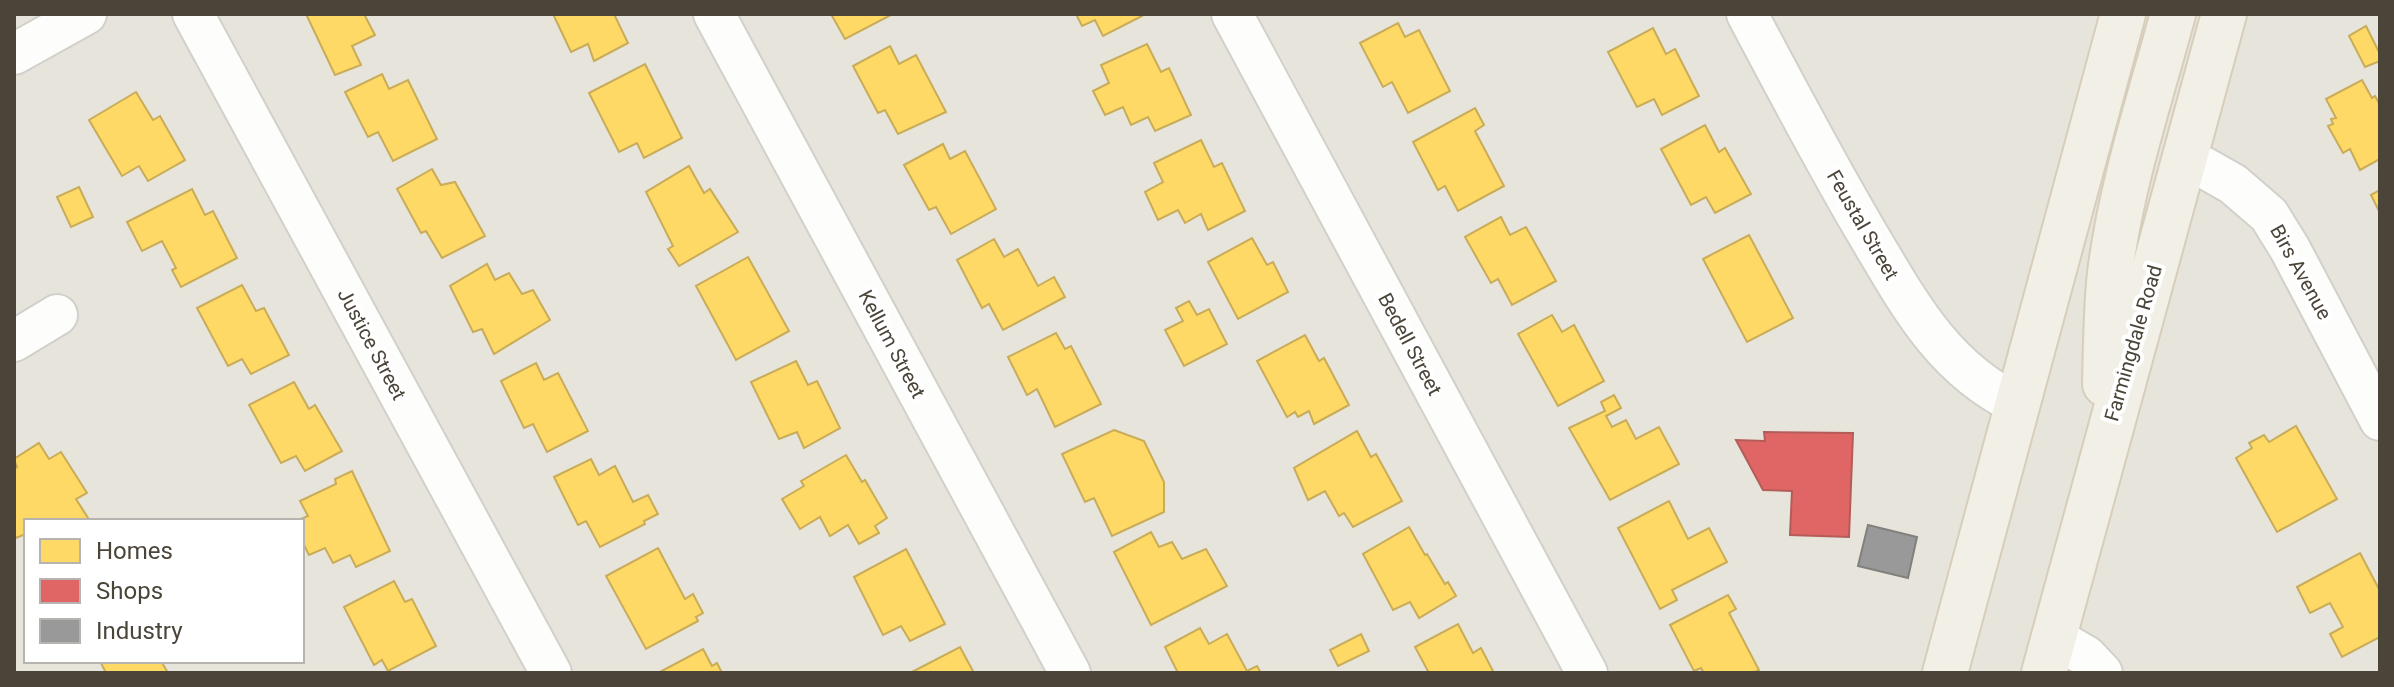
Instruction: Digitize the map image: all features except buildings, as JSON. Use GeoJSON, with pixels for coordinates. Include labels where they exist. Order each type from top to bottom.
{"type":"FeatureCollection","features":[{"type":"Feature","properties":{"kind":"main road"},"geometry":{"type":"LineString","coordinates":[[1941,669],[2123,14]]}},
{"type":"Feature","properties":{"kind":"main road"},"geometry":{"type":"LineString","coordinates":[[2104,450],[2107,322],[2116,236],[2173,14]]}},
{"type":"Feature","properties":{"kind":"main road","name":"Farmingdale Road"},"geometry":{"type":"LineString","coordinates":[[2049,655],[2224,14]]}},
{"type":"Feature","properties":{"kind":"street"},"geometry":{"type":"LineString","coordinates":[[14,54],[86,14]]}},
{"type":"Feature","properties":{"kind":"street","name":"Justice Street"},"geometry":{"type":"LineString","coordinates":[[193,14],[551,673]]}},
{"type":"Feature","properties":{"kind":"street","name":"Kellum Street"},"geometry":{"type":"LineString","coordinates":[[714,14],[1070,673]]}},
{"type":"Feature","properties":{"kind":"street","name":"Bedell Street"},"geometry":{"type":"LineString","coordinates":[[1232,14],[1587,673]]}},
{"type":"Feature","properties":{"kind":"street","name":"Feustal Street"},"geometry":{"type":"LineString","coordinates":[[1747,14],[1836,181],[1918,319],[1971,376],[2017,404]]}},
{"type":"Feature","properties":{"kind":"street","name":"Birs Avenue"},"geometry":{"type":"LineString","coordinates":[[2184,161],[2233,184],[2269,215],[2380,420]]}},
{"type":"Feature","properties":{"kind":"street"},"geometry":{"type":"LineString","coordinates":[[14,341],[57,315]]}},
{"type":"Feature","properties":{"kind":"street"},"geometry":{"type":"LineString","coordinates":[[2049,655],[2086,656],[2102,673]]}},
{"type":"Feature","properties":{"kind":"shaded area"},"geometry":{"type":"Polygon","coordinates":[[[14,14],[2380,14],[2380,673],[14,673],[14,14]]]}}]}
